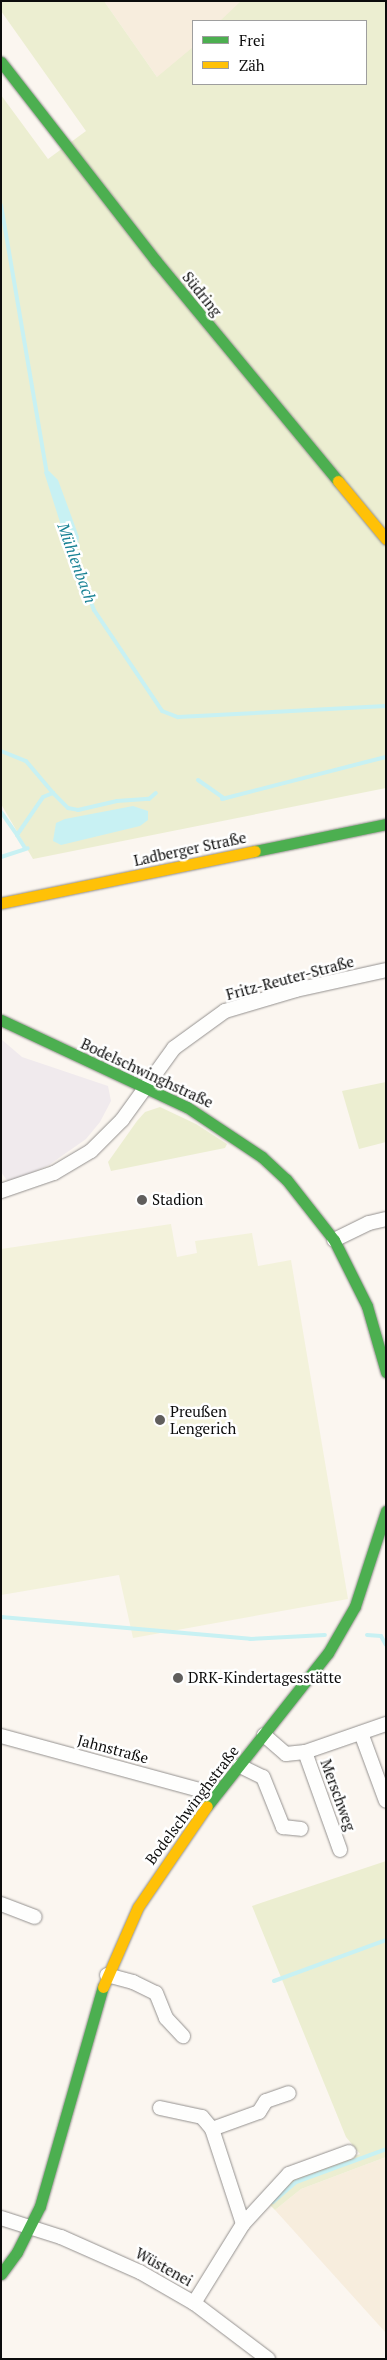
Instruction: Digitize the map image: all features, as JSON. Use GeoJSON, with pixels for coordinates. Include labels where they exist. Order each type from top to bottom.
{"type":"FeatureCollection","features":[{"type":"Feature","properties":{"kind":"street","name":"Südring"},"geometry":{"type":"LineString","coordinates":[[1,62],[156,261],[386,539]]}},
{"type":"Feature","properties":{"kind":"street","name":"Ladberger Straße"},"geometry":{"type":"LineString","coordinates":[[1,903],[386,824]]}},
{"type":"Feature","properties":{"kind":"street","name":"Fritz-Reuter-Straße"},"geometry":{"type":"LineString","coordinates":[[1,1191],[54,1173],[91,1151],[122,1120],[174,1048],[225,1011],[296,990],[386,970]]}},
{"type":"Feature","properties":{"kind":"street","name":"Bodelschwinghstraße"},"geometry":{"type":"LineString","coordinates":[[1,1020],[211,1120],[262,1156],[286,1179],[334,1240],[367,1306],[386,1372]]}},
{"type":"Feature","properties":{"kind":"street"},"geometry":{"type":"LineString","coordinates":[[334,1240],[369,1223],[386,1219]]}},
{"type":"Feature","properties":{"kind":"street","name":"Bodelschwinghstraße"},"geometry":{"type":"LineString","coordinates":[[1,2274],[31,2227],[48,2183],[92,2018],[107,1975],[138,1907],[215,1794],[240,1766],[310,1678],[347,1620],[367,1576],[386,1512]]}},
{"type":"Feature","properties":{"kind":"street","name":"Merschweg"},"geometry":{"type":"LineString","coordinates":[[264,1735],[286,1754],[305,1752],[386,1724]]}},
{"type":"Feature","properties":{"kind":"street"},"geometry":{"type":"LineString","coordinates":[[361,1733],[386,1801]]}},
{"type":"Feature","properties":{"kind":"street","name":"Jahnstraße"},"geometry":{"type":"LineString","coordinates":[[1,1736],[215,1794]]}},
{"type":"Feature","properties":{"kind":"street","name":"Merschweg"},"geometry":{"type":"LineString","coordinates":[[305,1752],[340,1850]]}},
{"type":"Feature","properties":{"kind":"street"},"geometry":{"type":"LineString","coordinates":[[240,1766],[263,1776],[283,1827],[300,1829]]}},
{"type":"Feature","properties":{"kind":"street"},"geometry":{"type":"LineString","coordinates":[[1,1904],[35,1917]]}},
{"type":"Feature","properties":{"kind":"street"},"geometry":{"type":"LineString","coordinates":[[107,1975],[134,1982],[156,1993],[166,2018],[183,2036]]}},
{"type":"Feature","properties":{"kind":"street"},"geometry":{"type":"LineString","coordinates":[[212,2129],[258,2112],[266,2101],[289,2093]]}},
{"type":"Feature","properties":{"kind":"street"},"geometry":{"type":"LineString","coordinates":[[160,2108],[202,2117],[212,2129],[243,2224]]}},
{"type":"Feature","properties":{"kind":"street"},"geometry":{"type":"LineString","coordinates":[[194,2302],[243,2224],[289,2174],[349,2152]]}},
{"type":"Feature","properties":{"kind":"street","name":"Wüstenei"},"geometry":{"type":"LineString","coordinates":[[1,2218],[101,2253],[194,2302],[268,2359]]}},
{"type":"Feature","properties":{"kind":"shaded area"},"geometry":{"type":"Polygon","coordinates":[[[104,1],[256,1],[235,20],[192,20],[192,60],[164,87],[104,1]]]}},
{"type":"Feature","properties":{"kind":"shaded area"},"geometry":{"type":"Polygon","coordinates":[[[1,1039],[22,1057],[108,1086],[111,1101],[100,1122],[86,1139],[49,1165],[9,1183],[1,1172],[1,1039]]]}},
{"type":"Feature","properties":{"kind":"shaded area"},"geometry":{"type":"Polygon","coordinates":[[[386,2157],[386,2333],[275,2210],[301,2189],[386,2157]]]}},
{"type":"Feature","properties":{"kind":"green space"},"geometry":{"type":"Polygon","coordinates":[[[1,1],[104,1],[157,77],[192,48],[192,85],[367,85],[367,20],[221,20],[241,1],[386,1],[386,788],[33,859],[1,804],[1,95],[48,159],[86,131],[1,11],[1,1]]]}},
{"type":"Feature","properties":{"kind":"green space"},"geometry":{"type":"Polygon","coordinates":[[[386,1082],[386,1142],[359,1149],[342,1091],[386,1082]]]}},
{"type":"Feature","properties":{"kind":"green space"},"geometry":{"type":"Polygon","coordinates":[[[160,1107],[196,1124],[227,1144],[225,1148],[111,1171],[108,1162],[137,1121],[145,1112],[160,1107]]]}},
{"type":"Feature","properties":{"kind":"green space","name":"Preußen Lengerich"},"geometry":{"type":"Polygon","coordinates":[[[171,1224],[177,1257],[197,1253],[195,1241],[252,1233],[258,1266],[291,1260],[348,1599],[133,1638],[119,1575],[1,1595],[1,1249],[171,1224]]]}},
{"type":"Feature","properties":{"kind":"green space"},"geometry":{"type":"Polygon","coordinates":[[[386,1861],[386,2157],[301,2189],[275,2210],[269,2204],[292,2179],[360,2154],[346,2137],[252,1906],[386,1861]]]}},
{"type":"Feature","properties":{"kind":"water"},"geometry":{"type":"Polygon","coordinates":[[[49,471],[58,480],[79,537],[76,561],[73,563],[44,472],[49,471]]]}},
{"type":"Feature","properties":{"kind":"water"},"geometry":{"type":"Polygon","coordinates":[[[133,806],[148,811],[148,820],[140,826],[61,845],[53,841],[56,823],[65,819],[133,806]]]}},
{"type":"Feature","properties":{"kind":"waterway","name":"Mühlenbach"},"geometry":{"type":"LineString","coordinates":[[1,205],[47,474]]}},
{"type":"Feature","properties":{"kind":"waterway","name":"Mühlenbach"},"geometry":{"type":"LineString","coordinates":[[73,557],[94,610],[162,711],[178,717],[386,706]]}},
{"type":"Feature","properties":{"kind":"waterway"},"geometry":{"type":"LineString","coordinates":[[1,751],[26,761],[53,793]]}},
{"type":"Feature","properties":{"kind":"waterway"},"geometry":{"type":"LineString","coordinates":[[222,799],[386,757]]}},
{"type":"Feature","properties":{"kind":"waterway"},"geometry":{"type":"LineString","coordinates":[[198,780],[224,798]]}},
{"type":"Feature","properties":{"kind":"waterway"},"geometry":{"type":"LineString","coordinates":[[25,848],[17,835],[43,797],[53,793],[68,808],[78,810],[117,801],[149,799],[156,793]]}},
{"type":"Feature","properties":{"kind":"waterway"},"geometry":{"type":"LineString","coordinates":[[1,812],[17,835]]}},
{"type":"Feature","properties":{"kind":"waterway"},"geometry":{"type":"LineString","coordinates":[[1,857],[28,848]]}},
{"type":"Feature","properties":{"kind":"waterway"},"geometry":{"type":"LineString","coordinates":[[1,1617],[250,1639],[325,1635]]}},
{"type":"Feature","properties":{"kind":"waterway"},"geometry":{"type":"LineString","coordinates":[[367,1635],[381,1636],[386,1645]]}},
{"type":"Feature","properties":{"kind":"waterway"},"geometry":{"type":"LineString","coordinates":[[274,1981],[386,1940]]}},
{"type":"Feature","properties":{"kind":"waterway"},"geometry":{"type":"LineString","coordinates":[[273,2202],[296,2182],[386,2149]]}},
{"type":"Feature","properties":{"kind":"traffic: fast"},"geometry":{"type":"LineString","coordinates":[[1,62],[156,261],[338,481]]}},
{"type":"Feature","properties":{"kind":"traffic: fast"},"geometry":{"type":"LineString","coordinates":[[255,851],[386,824]]}},
{"type":"Feature","properties":{"kind":"traffic: fast"},"geometry":{"type":"LineString","coordinates":[[1,1020],[187,1107],[262,1157],[286,1179],[334,1240],[367,1306],[386,1372]]}},
{"type":"Feature","properties":{"kind":"traffic: fast"},"geometry":{"type":"LineString","coordinates":[[207,1806],[328,1653],[355,1606],[386,1511]]}},
{"type":"Feature","properties":{"kind":"traffic: fast"},"geometry":{"type":"LineString","coordinates":[[1,2274],[17,2252],[40,2206],[103,1987]]}},
{"type":"Feature","properties":{"kind":"traffic: slow"},"geometry":{"type":"LineString","coordinates":[[338,481],[386,539]]}},
{"type":"Feature","properties":{"kind":"traffic: slow"},"geometry":{"type":"LineString","coordinates":[[1,903],[255,851]]}},
{"type":"Feature","properties":{"kind":"traffic: slow"},"geometry":{"type":"LineString","coordinates":[[103,1987],[138,1907],[207,1806]]}},
{"type":"Feature","properties":{"kind":"place","name":"Stadion"},"geometry":{"type":"Point","coordinates":[142,1200]}},
{"type":"Feature","properties":{"kind":"place","name":"Preußen Lengerich"},"geometry":{"type":"Point","coordinates":[160,1420]}},
{"type":"Feature","properties":{"kind":"place","name":"DRK-Kindertagesstätte"},"geometry":{"type":"Point","coordinates":[178,1678]}}]}
